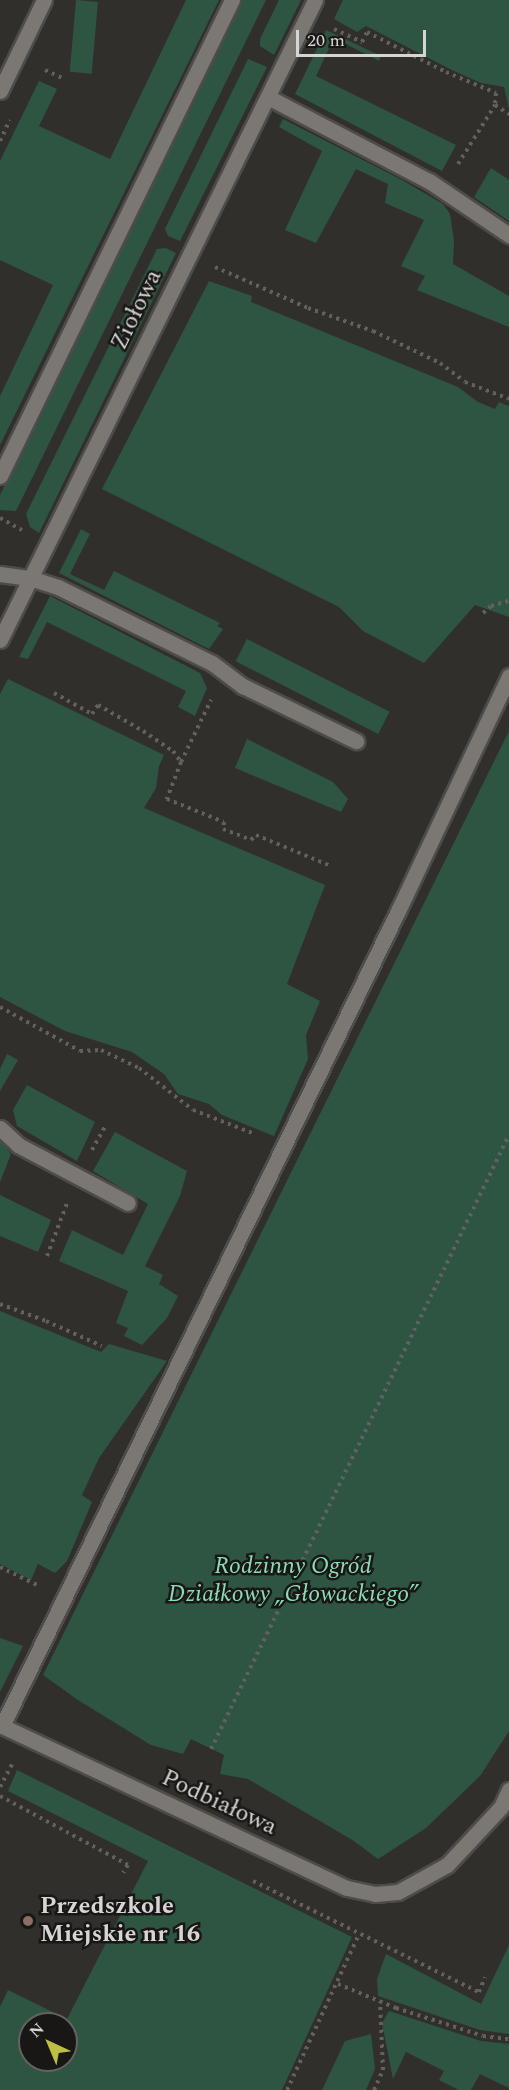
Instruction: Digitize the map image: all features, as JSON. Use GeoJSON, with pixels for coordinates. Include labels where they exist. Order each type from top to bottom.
{"type":"FeatureCollection","features":[{"type":"Feature","properties":{"kind":"street"},"geometry":{"type":"LineString","coordinates":[[0,91],[44,0]]}},
{"type":"Feature","properties":{"kind":"street","name":"Ziołowa"},"geometry":{"type":"LineString","coordinates":[[0,476],[232,0]]}},
{"type":"Feature","properties":{"kind":"street","name":"Ziołowa"},"geometry":{"type":"LineString","coordinates":[[0,640],[315,0]]}},
{"type":"Feature","properties":{"kind":"street"},"geometry":{"type":"LineString","coordinates":[[268,97],[442,190],[509,235]]}},
{"type":"Feature","properties":{"kind":"street"},"geometry":{"type":"LineString","coordinates":[[0,573],[30,578],[57,587],[212,663],[243,686],[356,741]]}},
{"type":"Feature","properties":{"kind":"street"},"geometry":{"type":"LineString","coordinates":[[1,1725],[283,1147],[509,676]]}},
{"type":"Feature","properties":{"kind":"street"},"geometry":{"type":"LineString","coordinates":[[0,1128],[18,1145],[128,1203]]}},
{"type":"Feature","properties":{"kind":"street","name":"Podbiałowa"},"geometry":{"type":"LineString","coordinates":[[1,1725],[347,1888],[375,1894],[398,1892],[447,1865],[474,1839],[501,1807],[509,1790]]}},
{"type":"Feature","properties":{"kind":"path"},"geometry":{"type":"LineString","coordinates":[[330,27],[362,42],[367,32],[446,72],[496,93],[495,105],[442,190]]}},
{"type":"Feature","properties":{"kind":"path"},"geometry":{"type":"LineString","coordinates":[[36,66],[62,78]]}},
{"type":"Feature","properties":{"kind":"path"},"geometry":{"type":"LineString","coordinates":[[495,105],[509,114]]}},
{"type":"Feature","properties":{"kind":"path"},"geometry":{"type":"LineString","coordinates":[[190,255],[308,308],[373,331],[440,363],[465,382],[509,399]]}},
{"type":"Feature","properties":{"kind":"path"},"geometry":{"type":"LineString","coordinates":[[483,613],[491,606],[509,601]]}},
{"type":"Feature","properties":{"kind":"path"},"geometry":{"type":"LineString","coordinates":[[225,672],[181,762],[166,799],[224,822],[223,829],[251,840],[256,835],[331,866]]}},
{"type":"Feature","properties":{"kind":"path"},"geometry":{"type":"LineString","coordinates":[[54,693],[92,714],[98,705],[173,751],[181,762]]}},
{"type":"Feature","properties":{"kind":"path"},"geometry":{"type":"LineString","coordinates":[[0,1007],[80,1052],[101,1050],[139,1068],[193,1110],[283,1147]]}},
{"type":"Feature","properties":{"kind":"path"},"geometry":{"type":"LineString","coordinates":[[211,1749],[509,1135]]}},
{"type":"Feature","properties":{"kind":"path"},"geometry":{"type":"LineString","coordinates":[[47,1256],[78,1176]]}},
{"type":"Feature","properties":{"kind":"path"},"geometry":{"type":"LineString","coordinates":[[0,1304],[102,1346]]}},
{"type":"Feature","properties":{"kind":"path"},"geometry":{"type":"LineString","coordinates":[[0,1567],[64,1598]]}},
{"type":"Feature","properties":{"kind":"path"},"geometry":{"type":"LineString","coordinates":[[0,1787],[14,1761]]}},
{"type":"Feature","properties":{"kind":"path"},"geometry":{"type":"LineString","coordinates":[[0,1796],[128,1865],[123,1873]]}},
{"type":"Feature","properties":{"kind":"path"},"geometry":{"type":"LineString","coordinates":[[287,2090],[338,1984],[359,1934]]}},
{"type":"Feature","properties":{"kind":"path"},"geometry":{"type":"LineString","coordinates":[[338,1984],[380,2002],[483,2036],[509,2039]]}},
{"type":"Feature","properties":{"kind":"path"},"geometry":{"type":"LineString","coordinates":[[374,2090],[383,2070],[380,2002]]}},
{"type":"Feature","properties":{"kind":"green space"},"geometry":{"type":"Polygon","coordinates":[[[76,0],[98,2],[92,74],[70,72],[76,0]]]}},
{"type":"Feature","properties":{"kind":"green space"},"geometry":{"type":"Polygon","coordinates":[[[186,0],[219,0],[0,445],[0,396],[53,285],[0,260],[0,161],[39,81],[57,89],[39,126],[110,159],[186,0]]]}},
{"type":"Feature","properties":{"kind":"green space"},"geometry":{"type":"Polygon","coordinates":[[[242,0],[266,0],[16,511],[0,510],[0,495],[242,0]]]}},
{"type":"Feature","properties":{"kind":"green space"},"geometry":{"type":"Polygon","coordinates":[[[279,0],[301,0],[274,55],[260,46],[260,39],[279,0]]]}},
{"type":"Feature","properties":{"kind":"green space"},"geometry":{"type":"Polygon","coordinates":[[[343,0],[509,0],[509,109],[504,87],[481,83],[366,26],[357,32],[334,19],[343,0]]]}},
{"type":"Feature","properties":{"kind":"green space"},"geometry":{"type":"Polygon","coordinates":[[[326,30],[381,56],[379,61],[334,38],[316,76],[456,145],[442,171],[295,94],[326,30]]]}},
{"type":"Feature","properties":{"kind":"green space"},"geometry":{"type":"Polygon","coordinates":[[[248,59],[267,67],[180,241],[168,236],[165,229],[248,59]]]}},
{"type":"Feature","properties":{"kind":"green space"},"geometry":{"type":"Polygon","coordinates":[[[283,119],[402,180],[443,204],[450,214],[454,241],[453,264],[509,296],[509,327],[417,290],[425,276],[401,266],[424,220],[385,203],[388,184],[356,169],[316,243],[285,230],[322,151],[279,127],[283,119]]]}},
{"type":"Feature","properties":{"kind":"green space"},"geometry":{"type":"Polygon","coordinates":[[[491,168],[509,180],[509,221],[474,197],[491,168]]]}},
{"type":"Feature","properties":{"kind":"green space"},"geometry":{"type":"Polygon","coordinates":[[[166,248],[176,253],[39,533],[30,527],[26,514],[157,249],[166,248]]]}},
{"type":"Feature","properties":{"kind":"green space"},"geometry":{"type":"Polygon","coordinates":[[[209,281],[252,296],[251,302],[458,387],[478,402],[495,409],[499,402],[509,406],[509,617],[475,605],[424,663],[363,631],[339,607],[102,489],[209,281]]]}},
{"type":"Feature","properties":{"kind":"green space"},"geometry":{"type":"Polygon","coordinates":[[[81,529],[90,534],[70,574],[104,590],[114,571],[220,623],[217,626],[223,629],[209,649],[59,573],[81,529]]]}},
{"type":"Feature","properties":{"kind":"green space"},"geometry":{"type":"Polygon","coordinates":[[[50,596],[200,673],[207,688],[195,716],[178,707],[186,691],[47,622],[28,659],[19,657],[50,596]]]}},
{"type":"Feature","properties":{"kind":"green space"},"geometry":{"type":"Polygon","coordinates":[[[247,639],[390,712],[378,734],[236,661],[247,639]]]}},
{"type":"Feature","properties":{"kind":"green space"},"geometry":{"type":"Polygon","coordinates":[[[8,679],[164,755],[159,766],[156,788],[144,808],[325,885],[287,984],[320,1001],[306,1035],[308,1059],[274,1136],[222,1115],[209,1104],[178,1094],[164,1074],[132,1052],[65,1031],[0,997],[0,694],[8,679]]]}},
{"type":"Feature","properties":{"kind":"green space","name":"Rodzinny Ogród Działkowy „Głowackiego”"},"geometry":{"type":"Polygon","coordinates":[[[509,731],[509,1731],[480,1776],[426,1828],[378,1859],[354,1841],[248,1779],[220,1774],[224,1755],[191,1739],[183,1754],[151,1745],[78,1700],[43,1675],[509,731]]]}},
{"type":"Feature","properties":{"kind":"green space"},"geometry":{"type":"Polygon","coordinates":[[[247,739],[333,782],[348,799],[341,812],[235,768],[247,739]]]}},
{"type":"Feature","properties":{"kind":"green space"},"geometry":{"type":"Polygon","coordinates":[[[7,1054],[18,1060],[0,1091],[0,1069],[7,1054]]]}},
{"type":"Feature","properties":{"kind":"green space"},"geometry":{"type":"Polygon","coordinates":[[[27,1085],[95,1122],[77,1161],[17,1126],[13,1110],[27,1085]]]}},
{"type":"Feature","properties":{"kind":"green space"},"geometry":{"type":"Polygon","coordinates":[[[115,1132],[187,1171],[180,1196],[145,1266],[163,1275],[159,1284],[178,1296],[167,1318],[142,1345],[124,1336],[128,1328],[116,1323],[128,1291],[59,1261],[72,1230],[123,1255],[148,1204],[93,1171],[115,1132]]]}},
{"type":"Feature","properties":{"kind":"green space"},"geometry":{"type":"Polygon","coordinates":[[[0,1139],[11,1154],[0,1182],[0,1139]]]}},
{"type":"Feature","properties":{"kind":"green space"},"geometry":{"type":"Polygon","coordinates":[[[0,1195],[51,1220],[38,1252],[0,1236],[0,1195]]]}},
{"type":"Feature","properties":{"kind":"green space"},"geometry":{"type":"Polygon","coordinates":[[[0,1311],[101,1352],[109,1344],[167,1361],[99,1458],[82,1495],[92,1502],[67,1561],[55,1573],[38,1564],[31,1580],[0,1564],[0,1311]]]}},
{"type":"Feature","properties":{"kind":"green space"},"geometry":{"type":"Polygon","coordinates":[[[0,1638],[23,1646],[0,1692],[0,1638]]]}},
{"type":"Feature","properties":{"kind":"green space"},"geometry":{"type":"Polygon","coordinates":[[[17,1770],[352,1937],[282,2090],[0,2090],[0,2007],[8,1990],[53,2012],[18,2012],[18,2072],[78,2072],[78,2012],[71,2012],[148,1861],[8,1791],[17,1770]]]}},
{"type":"Feature","properties":{"kind":"green space"},"geometry":{"type":"Polygon","coordinates":[[[509,1945],[509,2034],[480,2030],[378,1996],[377,1979],[386,1954],[481,2004],[509,1945]]]}},
{"type":"Feature","properties":{"kind":"green space"},"geometry":{"type":"Polygon","coordinates":[[[389,2011],[481,2041],[509,2044],[509,2088],[480,2074],[471,2090],[459,2090],[439,2080],[444,2071],[406,2052],[393,2079],[382,2023],[389,2011]]]}},
{"type":"Feature","properties":{"kind":"green space"},"geometry":{"type":"Polygon","coordinates":[[[371,2034],[375,2069],[366,2090],[322,2090],[345,2041],[371,2034]]]}},
{"type":"Feature","properties":{"kind":"place","name":"Przedszkole Miejskie nr 16"},"geometry":{"type":"Point","coordinates":[28,1921]}}]}
